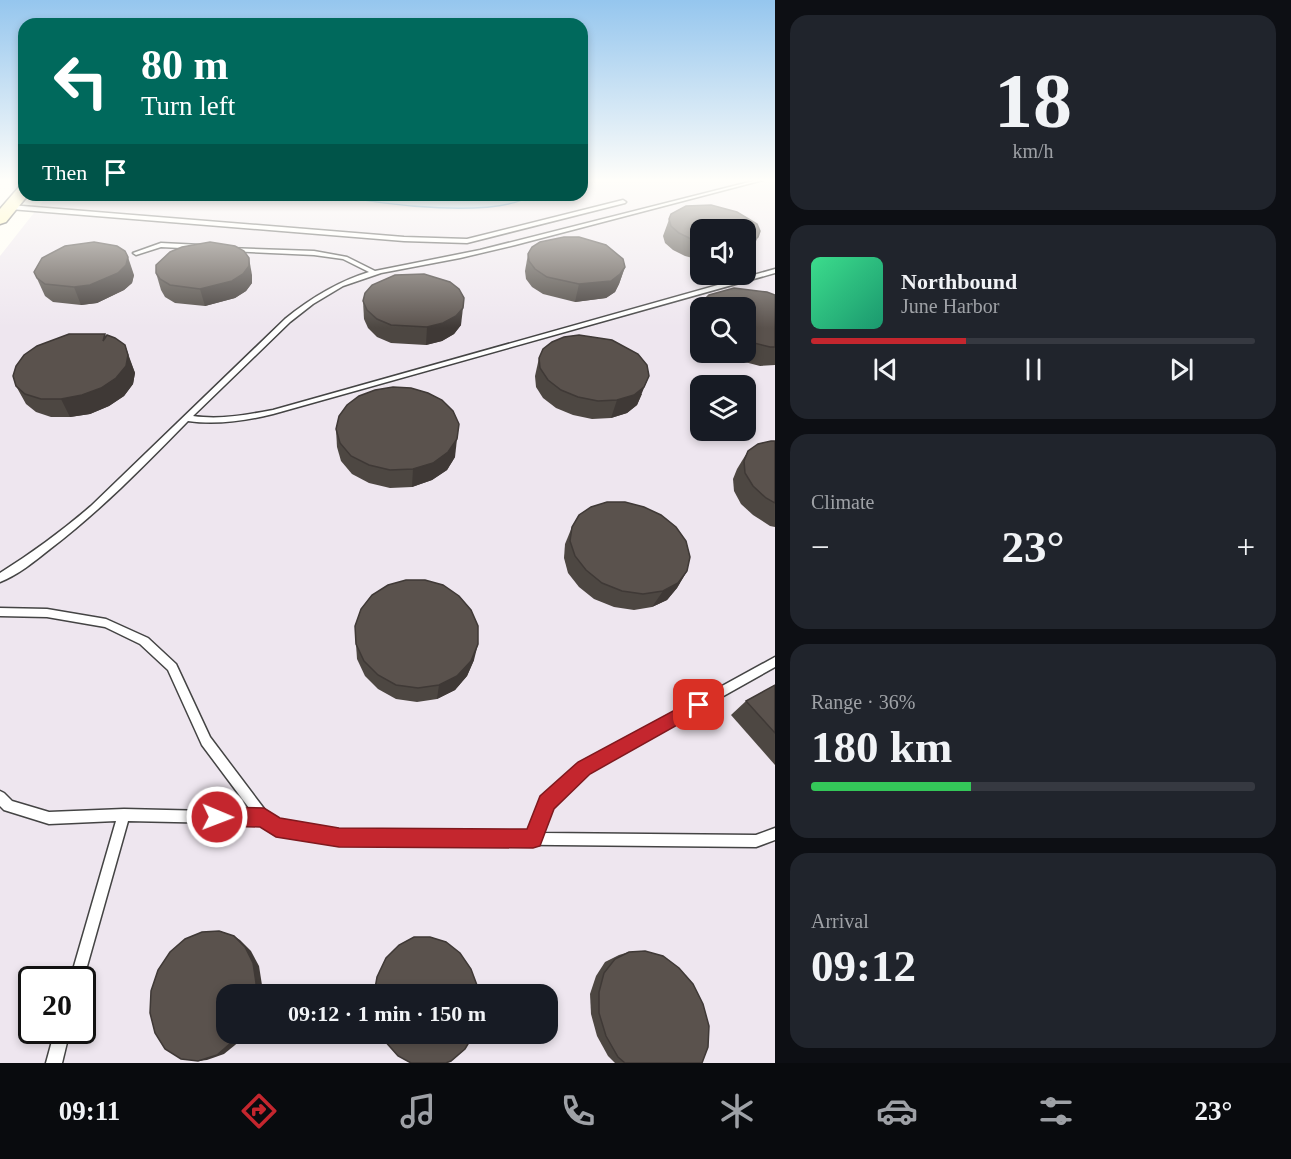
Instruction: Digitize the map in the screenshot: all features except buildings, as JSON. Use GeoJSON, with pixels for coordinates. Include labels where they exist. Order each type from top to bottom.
{"type":"FeatureCollection","features":[{"type":"Feature","properties":{"kind":"lane"},"geometry":{"type":"LineString","coordinates":[[260,230],[466,241],[512,230]]}},
{"type":"Feature","properties":{"kind":"lane"},"geometry":{"type":"LineString","coordinates":[[0,578],[60,538],[105,498],[282,325],[305,305],[325,292],[373,272],[460,256],[574,230]]}},
{"type":"Feature","properties":{"kind":"lane"},"geometry":{"type":"LineString","coordinates":[[136,253],[161,245],[206,247]]}},
{"type":"Feature","properties":{"kind":"lane"},"geometry":{"type":"LineString","coordinates":[[225,248],[314,253],[345,258],[373,272]]}},
{"type":"Feature","properties":{"kind":"lane"},"geometry":{"type":"LineString","coordinates":[[186,418],[209,422],[231,421],[273,412],[775,271]]}},
{"type":"Feature","properties":{"kind":"lane"},"geometry":{"type":"LineString","coordinates":[[0,612],[47,613],[106,623],[144,641],[172,667],[206,741],[264,818],[276,827],[339,837],[756,841],[775,834]]}},
{"type":"Feature","properties":{"kind":"lane"},"geometry":{"type":"LineString","coordinates":[[533,839],[547,803],[584,768],[775,662]]}},
{"type":"Feature","properties":{"kind":"lane"},"geometry":{"type":"LineString","coordinates":[[0,797],[8,806],[49,818],[124,815],[264,818]]}},
{"type":"Feature","properties":{"kind":"lane"},"geometry":{"type":"LineString","coordinates":[[81,966],[124,815]]}},
{"type":"Feature","properties":{"kind":"lane"},"geometry":{"type":"LineString","coordinates":[[54,1063],[59,1044]]}},
{"type":"Feature","properties":{"kind":"shaded area"},"geometry":{"type":"Polygon","coordinates":[[[21,230],[690,230],[690,285],[756,285],[756,230],[775,230],[775,1063],[0,1063],[0,256],[21,230]]]}},
{"type":"Feature","properties":{"kind":"route"},"geometry":{"type":"LineString","coordinates":[[217,817],[264,818],[276,827],[339,837],[533,839],[547,803],[584,768],[699,705]]}}]}
